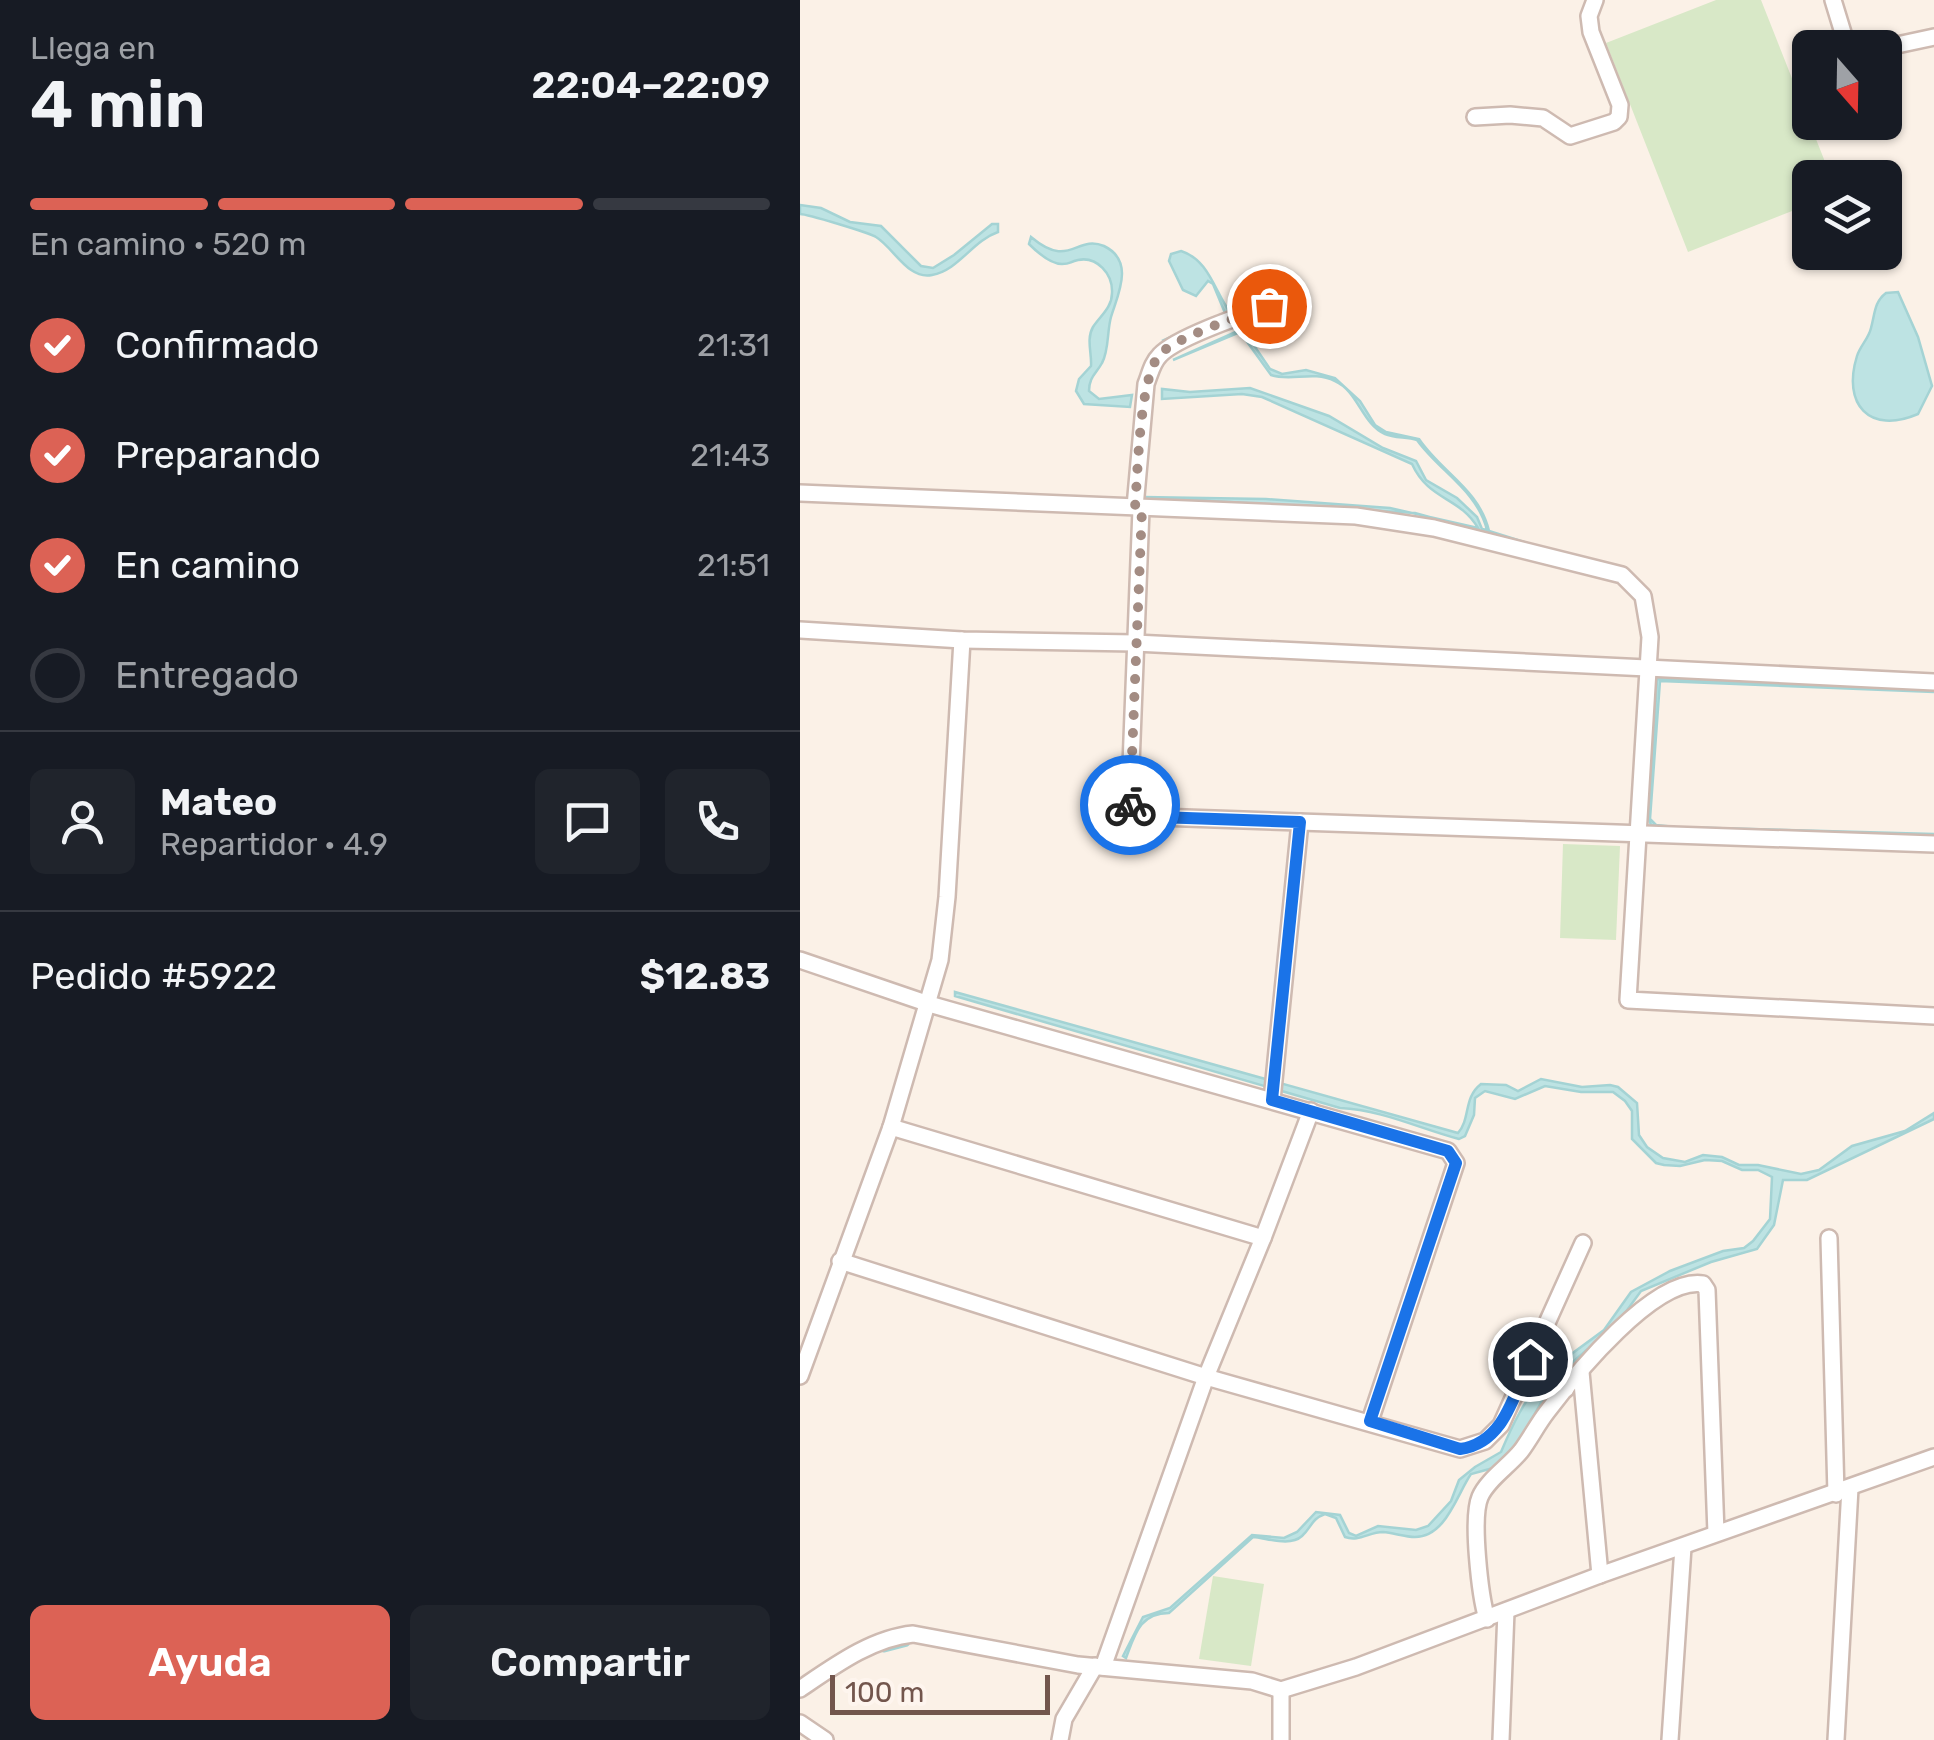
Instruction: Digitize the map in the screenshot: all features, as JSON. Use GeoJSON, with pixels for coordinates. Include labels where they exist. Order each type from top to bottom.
{"type":"FeatureCollection","features":[{"type":"Feature","properties":{"kind":"street"},"geometry":{"type":"LineString","coordinates":[[1475,117],[1510,114],[1543,118],[1570,136],[1614,122],[1619,117],[1620,105],[1589,24],[1594,0]]}},
{"type":"Feature","properties":{"kind":"street"},"geometry":{"type":"LineString","coordinates":[[1832,0],[1842,30]]}},
{"type":"Feature","properties":{"kind":"street"},"geometry":{"type":"LineString","coordinates":[[1902,44],[1934,37]]}},
{"type":"Feature","properties":{"kind":"street"},"geometry":{"type":"LineString","coordinates":[[1269,306],[1160,354],[1146,384],[1138,508],[1129,816],[1934,844]]}},
{"type":"Feature","properties":{"kind":"street"},"geometry":{"type":"LineString","coordinates":[[800,493],[1356,516],[1434,528],[1622,575],[1633,583],[1648,609],[1649,668],[1628,1000],[1934,1016]]}},
{"type":"Feature","properties":{"kind":"street"},"geometry":{"type":"LineString","coordinates":[[800,630],[962,640],[1134,642],[1934,682]]}},
{"type":"Feature","properties":{"kind":"street"},"geometry":{"type":"LineString","coordinates":[[800,1376],[891,1127],[930,1004],[945,929],[962,640]]}},
{"type":"Feature","properties":{"kind":"street"},"geometry":{"type":"LineString","coordinates":[[1272,1100],[1300,822]]}},
{"type":"Feature","properties":{"kind":"street"},"geometry":{"type":"LineString","coordinates":[[800,960],[930,1004],[1448,1151],[1456,1163],[1370,1421]]}},
{"type":"Feature","properties":{"kind":"street"},"geometry":{"type":"LineString","coordinates":[[1060,1740],[1064,1719],[1099,1667],[1206,1377],[1311,1111]]}},
{"type":"Feature","properties":{"kind":"street"},"geometry":{"type":"LineString","coordinates":[[891,1127],[1264,1238]]}},
{"type":"Feature","properties":{"kind":"street"},"geometry":{"type":"LineString","coordinates":[[1829,1238],[1843,1491],[1836,1740]]}},
{"type":"Feature","properties":{"kind":"street"},"geometry":{"type":"LineString","coordinates":[[840,1261],[1206,1377],[1460,1449],[1472,1448],[1494,1434],[1582,1244]]}},
{"type":"Feature","properties":{"kind":"street"},"geometry":{"type":"LineString","coordinates":[[1487,1619],[1478,1586],[1481,1494],[1521,1451],[1580,1372],[1630,1319],[1652,1301],[1695,1283],[1708,1290],[1716,1534]]}},
{"type":"Feature","properties":{"kind":"street"},"geometry":{"type":"LineString","coordinates":[[1530,1359],[1566,1389]]}},
{"type":"Feature","properties":{"kind":"street"},"geometry":{"type":"LineString","coordinates":[[1580,1372],[1600,1576]]}},
{"type":"Feature","properties":{"kind":"street"},"geometry":{"type":"LineString","coordinates":[[800,1688],[873,1644],[913,1634],[1099,1667],[1252,1681],[1282,1690],[1356,1667],[1934,1457]]}},
{"type":"Feature","properties":{"kind":"street"},"geometry":{"type":"LineString","coordinates":[[1670,1740],[1683,1547]]}},
{"type":"Feature","properties":{"kind":"street"},"geometry":{"type":"LineString","coordinates":[[1501,1740],[1506,1612]]}},
{"type":"Feature","properties":{"kind":"street"},"geometry":{"type":"LineString","coordinates":[[1282,1690],[1282,1740]]}},
{"type":"Feature","properties":{"kind":"street"},"geometry":{"type":"LineString","coordinates":[[800,1723],[825,1740]]}},
{"type":"Feature","properties":{"kind":"green space"},"geometry":{"type":"Polygon","coordinates":[[[1716,0],[1761,0],[1792,78],[1792,140],[1816,140],[1824,160],[1792,160],[1792,211],[1688,252],[1606,43],[1716,0]]]}},
{"type":"Feature","properties":{"kind":"green space"},"geometry":{"type":"Polygon","coordinates":[[[1563,844],[1620,846],[1616,940],[1560,938],[1563,844]]]}},
{"type":"Feature","properties":{"kind":"green space"},"geometry":{"type":"Polygon","coordinates":[[[1213,1576],[1264,1584],[1251,1666],[1199,1659],[1213,1576]]]}},
{"type":"Feature","properties":{"kind":"water"},"geometry":{"type":"Polygon","coordinates":[[[800,205],[821,208],[850,222],[881,226],[921,266],[933,268],[992,224],[998,224],[998,232],[942,272],[923,275],[908,268],[876,237],[800,214],[800,205]]]}},
{"type":"Feature","properties":{"kind":"water"},"geometry":{"type":"Polygon","coordinates":[[[1031,237],[1055,251],[1086,244],[1104,246],[1119,260],[1122,278],[1106,353],[1089,391],[1099,399],[1132,395],[1130,407],[1084,404],[1076,391],[1079,379],[1091,366],[1091,332],[1111,298],[1107,273],[1085,259],[1062,264],[1049,260],[1029,244],[1031,237]]]}},
{"type":"Feature","properties":{"kind":"water"},"geometry":{"type":"Polygon","coordinates":[[[1181,251],[1191,255],[1213,284],[1208,281],[1196,296],[1183,290],[1169,261],[1171,254],[1181,251]]]}},
{"type":"Feature","properties":{"kind":"water"},"geometry":{"type":"Polygon","coordinates":[[[1213,284],[1232,315],[1162,341],[1225,313],[1213,284]]]}},
{"type":"Feature","properties":{"kind":"water"},"geometry":{"type":"Polygon","coordinates":[[[1898,292],[1918,337],[1932,386],[1918,414],[1886,421],[1873,418],[1857,401],[1853,373],[1879,300],[1886,293],[1898,292]]]}},
{"type":"Feature","properties":{"kind":"water"},"geometry":{"type":"Polygon","coordinates":[[[1240,325],[1270,369],[1282,374],[1306,370],[1335,378],[1360,401],[1375,425],[1386,432],[1419,439],[1469,492],[1484,516],[1489,531],[1546,549],[1429,517],[1478,528],[1462,510],[1427,485],[1412,464],[1262,397],[1242,394],[1162,399],[1162,389],[1190,392],[1250,388],[1329,416],[1383,448],[1416,461],[1426,480],[1457,498],[1487,530],[1475,503],[1417,440],[1389,435],[1377,429],[1349,392],[1335,381],[1318,376],[1271,375],[1240,332],[1173,360],[1238,331],[1236,327],[1240,325]]]}},
{"type":"Feature","properties":{"kind":"water"},"geometry":{"type":"Polygon","coordinates":[[[1143,497],[1266,499],[1411,513],[1143,497]]]}},
{"type":"Feature","properties":{"kind":"water"},"geometry":{"type":"Polygon","coordinates":[[[1657,679],[1934,692],[1660,681],[1650,819],[1656,825],[1675,827],[1933,834],[1932,838],[1675,829],[1651,825],[1649,820],[1657,679]]]}},
{"type":"Feature","properties":{"kind":"water"},"geometry":{"type":"Polygon","coordinates":[[[955,992],[1458,1133],[1472,1095],[1481,1084],[1506,1085],[1518,1091],[1541,1079],[1582,1087],[1618,1087],[1637,1103],[1639,1135],[1647,1147],[1663,1158],[1685,1162],[1703,1155],[1722,1157],[1739,1165],[1801,1174],[1819,1170],[1852,1146],[1905,1131],[1934,1113],[1934,1119],[1807,1180],[1783,1180],[1774,1225],[1757,1249],[1711,1262],[1641,1291],[1617,1324],[1561,1376],[1551,1369],[1604,1330],[1631,1292],[1670,1271],[1723,1251],[1744,1248],[1753,1241],[1770,1219],[1772,1177],[1722,1161],[1705,1160],[1680,1166],[1656,1163],[1632,1139],[1632,1111],[1613,1092],[1545,1086],[1515,1099],[1485,1091],[1475,1098],[1474,1115],[1465,1136],[1459,1139],[955,996],[955,992]]]}},
{"type":"Feature","properties":{"kind":"water"},"geometry":{"type":"Polygon","coordinates":[[[1544,1378],[1551,1385],[1512,1454],[1493,1468],[1471,1474],[1435,1530],[1415,1537],[1383,1532],[1350,1538],[1345,1537],[1336,1518],[1325,1514],[1297,1539],[1253,1537],[1169,1613],[1145,1621],[1126,1658],[1123,1656],[1143,1617],[1170,1608],[1252,1535],[1284,1538],[1297,1532],[1316,1512],[1340,1515],[1349,1533],[1356,1536],[1378,1526],[1416,1530],[1428,1526],[1451,1501],[1459,1480],[1501,1452],[1525,1404],[1544,1378]]]}},
{"type":"Feature","properties":{"kind":"waterway"},"geometry":{"type":"LineString","coordinates":[[884,1650],[907,1644]]}},
{"type":"Feature","properties":{"kind":"way so far"},"geometry":{"type":"LineString","coordinates":[[1130,805],[1142,509],[1135,507],[1146,384],[1160,354],[1269,306]]}},
{"type":"Feature","properties":{"kind":"route"},"geometry":{"type":"LineString","coordinates":[[1130,805],[1129,816],[1300,822],[1272,1100],[1448,1151],[1454,1157],[1456,1163],[1370,1421],[1460,1449],[1472,1448],[1485,1442],[1500,1425],[1530,1359]]}}]}
